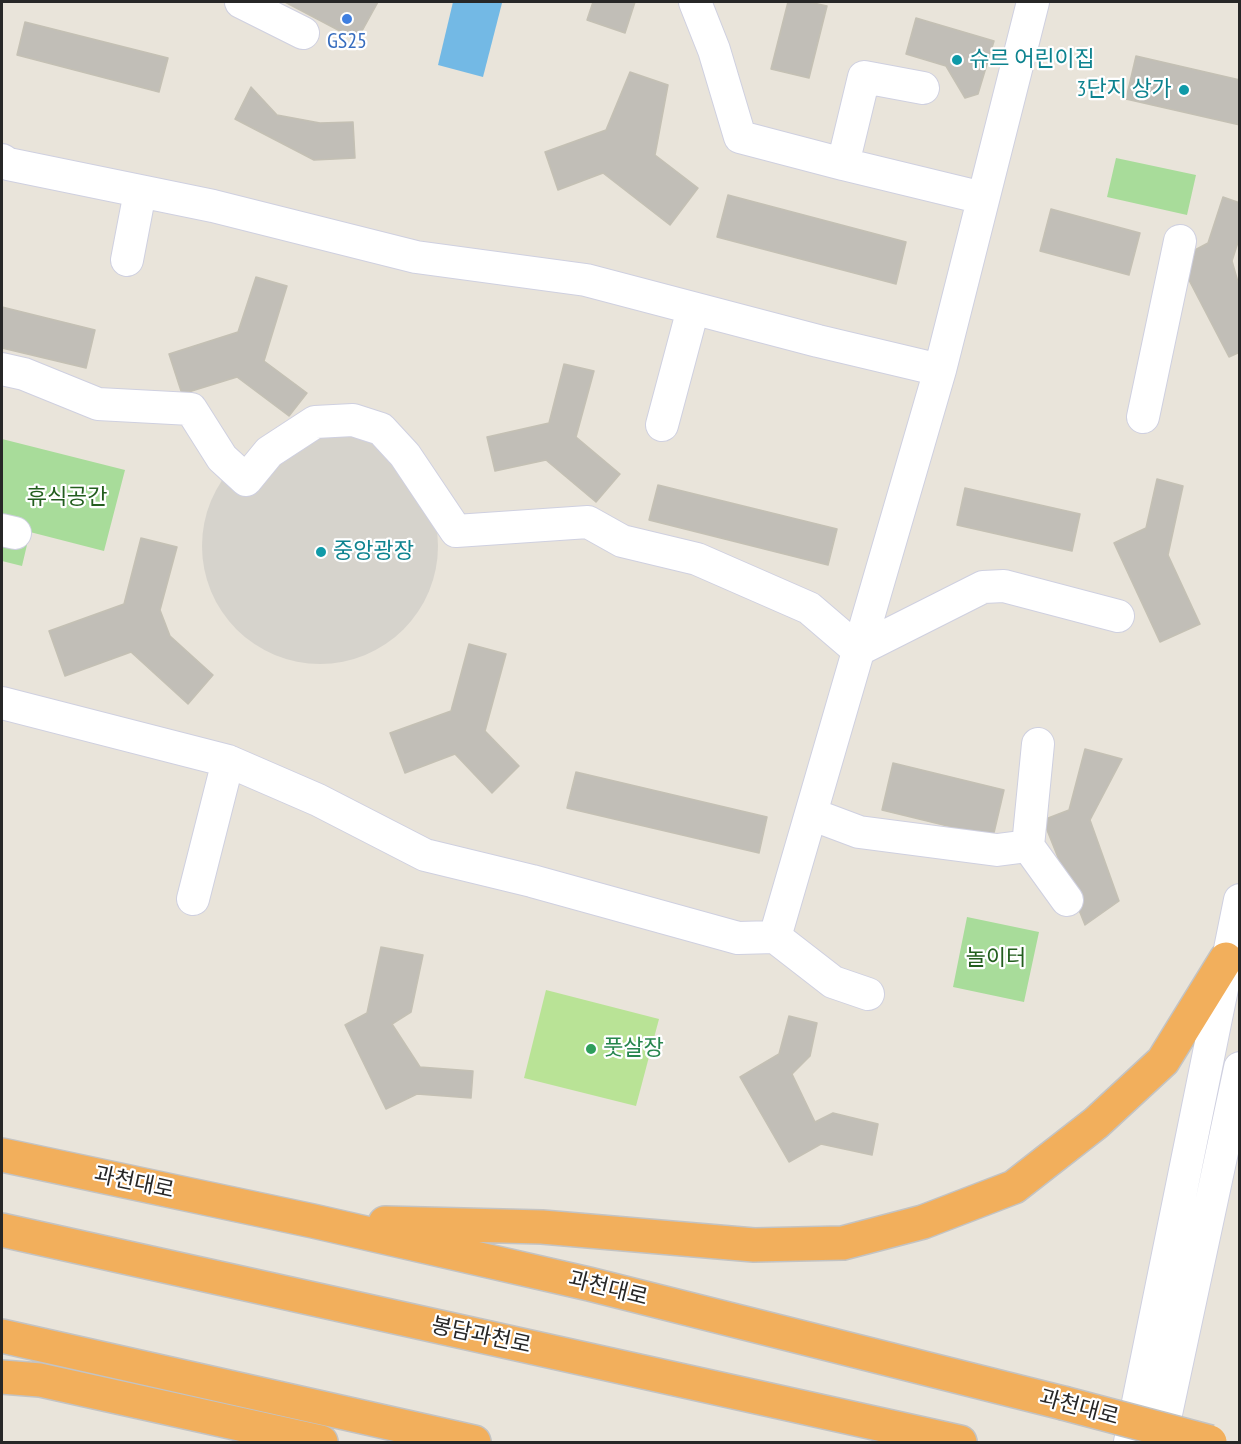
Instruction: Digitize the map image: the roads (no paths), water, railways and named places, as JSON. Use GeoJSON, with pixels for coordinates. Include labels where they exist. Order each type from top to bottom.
{"type":"FeatureCollection","features":[{"type":"Feature","properties":{"kind":"highway"},"geometry":{"type":"LineString","coordinates":[[313,1221],[542,1227],[754,1245],[843,1243],[923,1222],[1014,1186],[1096,1123],[1164,1061],[1226,958]]}},
{"type":"Feature","properties":{"kind":"highway","name":"과천대로"},"geometry":{"type":"LineString","coordinates":[[2,1155],[313,1221],[589,1284],[1063,1403],[1210,1443]]}},
{"type":"Feature","properties":{"kind":"highway","name":"봉담과천로"},"geometry":{"type":"LineString","coordinates":[[2,1230],[960,1443]]}},
{"type":"Feature","properties":{"kind":"highway"},"geometry":{"type":"LineString","coordinates":[[2,1336],[474,1443]]}},
{"type":"Feature","properties":{"kind":"highway"},"geometry":{"type":"LineString","coordinates":[[2,1377],[40,1380],[321,1443]]}},
{"type":"Feature","properties":{"kind":"street"},"geometry":{"type":"LineString","coordinates":[[241,2],[303,33]]}},
{"type":"Feature","properties":{"kind":"street"},"geometry":{"type":"LineString","coordinates":[[695,2],[714,50],[740,137],[983,198]]}},
{"type":"Feature","properties":{"kind":"street"},"geometry":{"type":"LineString","coordinates":[[775,937],[940,370],[1033,2]]}},
{"type":"Feature","properties":{"kind":"street"},"geometry":{"type":"LineString","coordinates":[[843,164],[864,76],[923,88]]}},
{"type":"Feature","properties":{"kind":"street"},"geometry":{"type":"LineString","coordinates":[[2,160],[8,164],[213,206],[416,256],[586,280],[940,370]]}},
{"type":"Feature","properties":{"kind":"street"},"geometry":{"type":"LineString","coordinates":[[127,261],[140,192]]}},
{"type":"Feature","properties":{"kind":"street"},"geometry":{"type":"LineString","coordinates":[[1143,417],[1180,242]]}},
{"type":"Feature","properties":{"kind":"street"},"geometry":{"type":"LineString","coordinates":[[662,425],[693,309]]}},
{"type":"Feature","properties":{"kind":"street"},"geometry":{"type":"LineString","coordinates":[[2,369],[24,374],[98,404],[191,409],[222,458],[246,480],[269,452],[315,422],[353,420],[381,429],[405,455],[456,531],[588,522],[622,541],[698,560],[809,608],[858,650]]}},
{"type":"Feature","properties":{"kind":"street"},"geometry":{"type":"LineString","coordinates":[[858,650],[983,587],[1004,586],[1118,616]]}},
{"type":"Feature","properties":{"kind":"street"},"geometry":{"type":"LineString","coordinates":[[2,703],[228,760],[318,800],[424,855],[532,881],[738,938],[775,937],[833,982],[868,994]]}},
{"type":"Feature","properties":{"kind":"street"},"geometry":{"type":"LineString","coordinates":[[1038,744],[1028,846],[1067,900]]}},
{"type":"Feature","properties":{"kind":"street"},"geometry":{"type":"LineString","coordinates":[[194,899],[228,760]]}},
{"type":"Feature","properties":{"kind":"street"},"geometry":{"type":"LineString","coordinates":[[811,814],[859,832],[997,850],[1028,846]]}},
{"type":"Feature","properties":{"kind":"street"},"geometry":{"type":"LineString","coordinates":[[1130,1443],[1239,900]]}},
{"type":"Feature","properties":{"kind":"street"},"geometry":{"type":"LineString","coordinates":[[1160,1443],[1239,1068]]}},
{"type":"Feature","properties":{"kind":"water"},"geometry":{"type":"Polygon","coordinates":[[[453,2],[502,3],[483,77],[438,65],[453,2]]]}},
{"type":"Feature","properties":{"kind":"place","name":"GS25"},"geometry":{"type":"Point","coordinates":[347,19]}},
{"type":"Feature","properties":{"kind":"place","name":"슈르 어린이집"},"geometry":{"type":"Point","coordinates":[957,60]}},
{"type":"Feature","properties":{"kind":"place","name":"3단지 상가"},"geometry":{"type":"Point","coordinates":[1184,90]}},
{"type":"Feature","properties":{"kind":"place","name":"중앙광장"},"geometry":{"type":"Point","coordinates":[321,552]}},
{"type":"Feature","properties":{"kind":"place","name":"풋살장"},"geometry":{"type":"Point","coordinates":[591,1049]}},
{"type":"Feature","properties":{"kind":"park label","name":"휴식공간"},"geometry":{"type":"Point","coordinates":[67,498]}},
{"type":"Feature","properties":{"kind":"park label","name":"놀이터"},"geometry":{"type":"Point","coordinates":[996,959]}}]}
